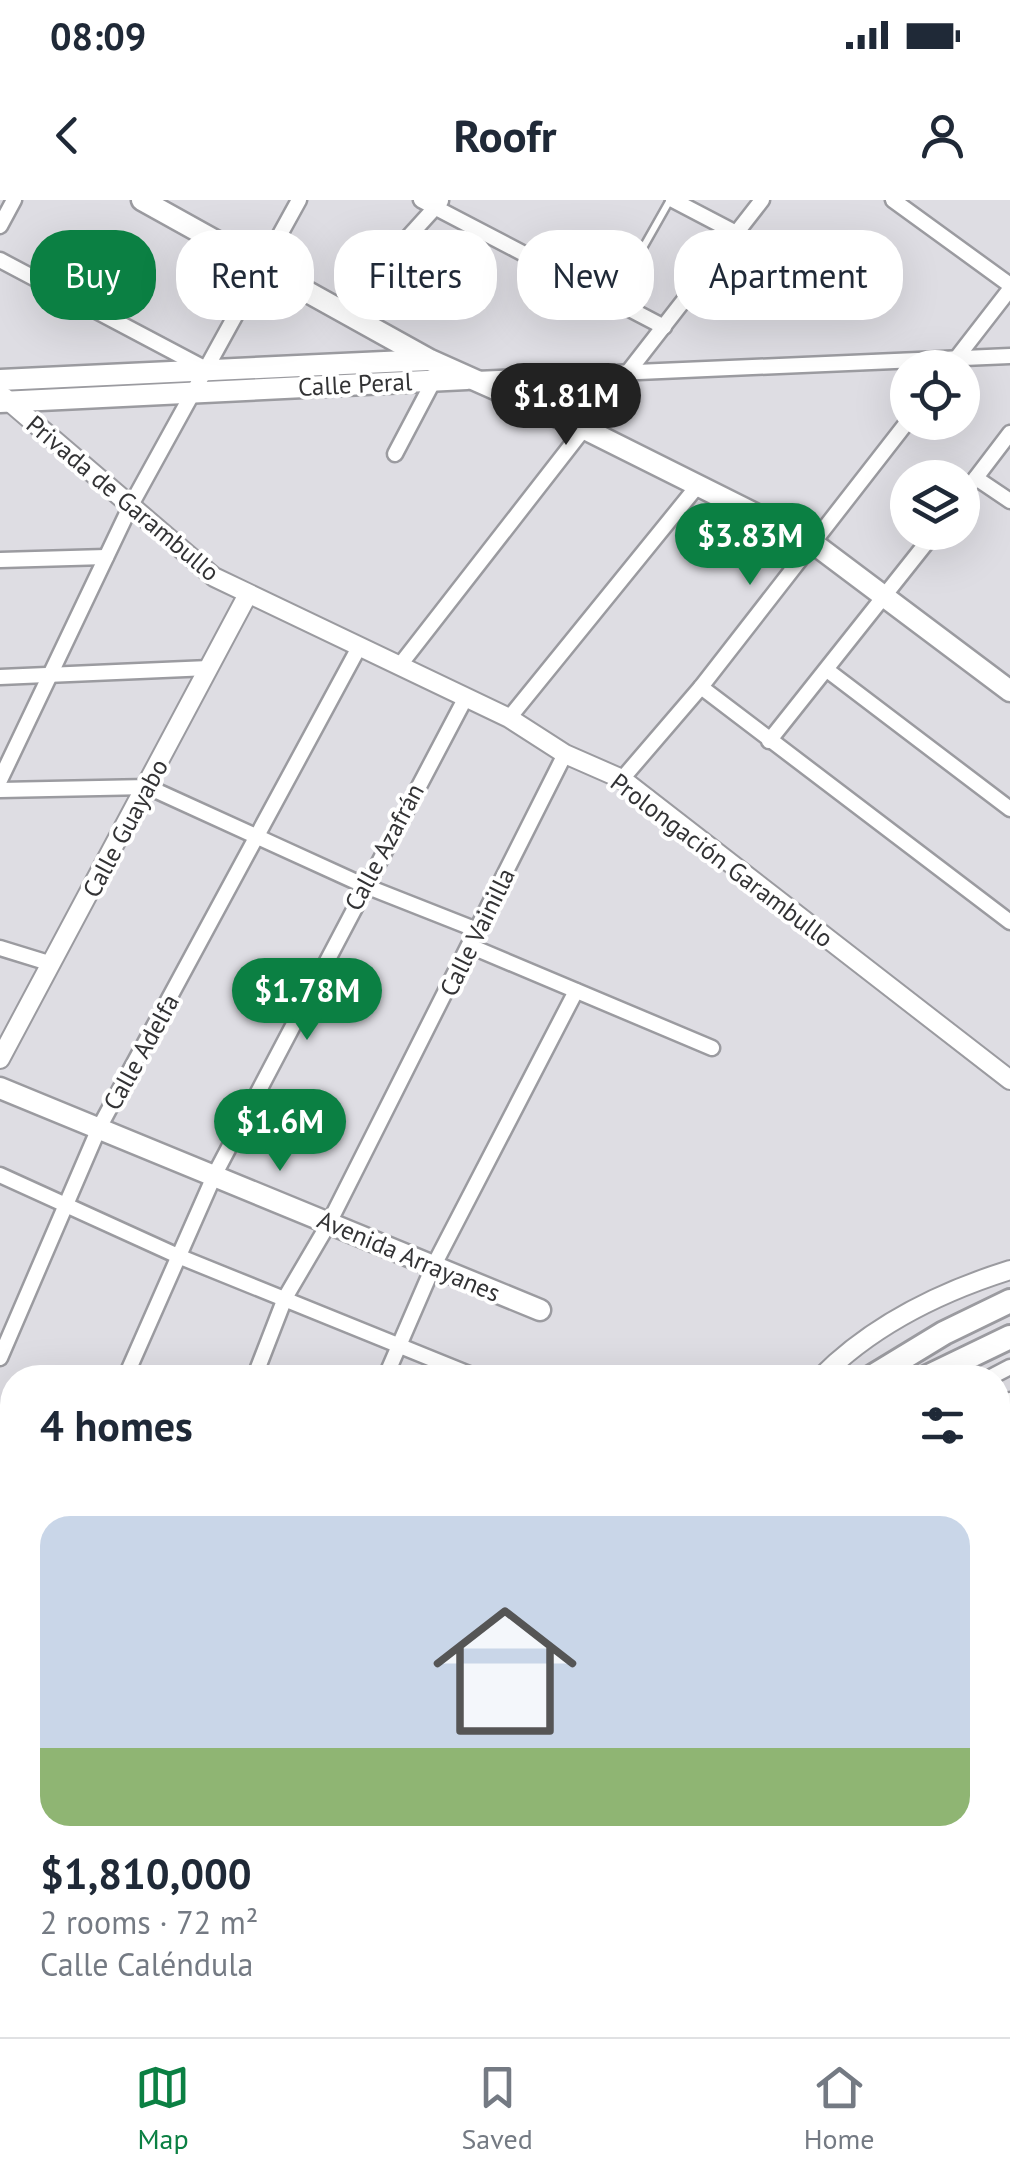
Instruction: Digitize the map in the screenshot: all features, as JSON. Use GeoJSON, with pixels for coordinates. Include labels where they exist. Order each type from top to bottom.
{"type":"FeatureCollection","features":[{"type":"Feature","properties":{"kind":"main road"},"geometry":{"type":"LineString","coordinates":[[142,200],[196,230]]}},
{"type":"Feature","properties":{"kind":"main road"},"geometry":{"type":"LineString","coordinates":[[356,320],[432,370]]}},
{"type":"Feature","properties":{"kind":"main road","name":"Calle Peral"},"geometry":{"type":"LineString","coordinates":[[0,380],[204,368],[432,370],[475,379]]}},
{"type":"Feature","properties":{"kind":"main road","name":"Calle Peral"},"geometry":{"type":"LineString","coordinates":[[3,399],[196,392],[432,370]]}},
{"type":"Feature","properties":{"kind":"main road"},"geometry":{"type":"LineString","coordinates":[[475,379],[699,484],[813,544],[1010,692]]}},
{"type":"Feature","properties":{"kind":"main road","name":"Avenida Arrayanes"},"geometry":{"type":"LineString","coordinates":[[0,1088],[540,1310]]}},
{"type":"Feature","properties":{"kind":"main road"},"geometry":{"type":"LineString","coordinates":[[891,1365],[944,1333],[1010,1301]]}},
{"type":"Feature","properties":{"kind":"main road"},"geometry":{"type":"LineString","coordinates":[[952,1365],[1010,1337]]}},
{"type":"Feature","properties":{"kind":"street"},"geometry":{"type":"LineString","coordinates":[[0,226],[14,200]]}},
{"type":"Feature","properties":{"kind":"street"},"geometry":{"type":"LineString","coordinates":[[282,230],[299,200]]}},
{"type":"Feature","properties":{"kind":"street"},"geometry":{"type":"LineString","coordinates":[[671,200],[730,230]]}},
{"type":"Feature","properties":{"kind":"street"},"geometry":{"type":"LineString","coordinates":[[738,230],[762,200]]}},
{"type":"Feature","properties":{"kind":"street"},"geometry":{"type":"LineString","coordinates":[[894,200],[1010,287],[963,350]]}},
{"type":"Feature","properties":{"kind":"street"},"geometry":{"type":"LineString","coordinates":[[410,230],[433,202],[517,247]]}},
{"type":"Feature","properties":{"kind":"street"},"geometry":{"type":"LineString","coordinates":[[0,260],[204,368]]}},
{"type":"Feature","properties":{"kind":"street"},"geometry":{"type":"LineString","coordinates":[[400,665],[587,430],[626,371],[674,313]]}},
{"type":"Feature","properties":{"kind":"street"},"geometry":{"type":"LineString","coordinates":[[0,780],[130,505],[196,392],[204,368],[232,320]]}},
{"type":"Feature","properties":{"kind":"street"},"geometry":{"type":"LineString","coordinates":[[652,320],[664,326]]}},
{"type":"Feature","properties":{"kind":"street","name":"Calle Peral"},"geometry":{"type":"LineString","coordinates":[[980,360],[1010,356]]}},
{"type":"Feature","properties":{"kind":"street","name":"Calle Peral"},"geometry":{"type":"LineString","coordinates":[[475,379],[890,365]]}},
{"type":"Feature","properties":{"kind":"street"},"geometry":{"type":"LineString","coordinates":[[395,454],[432,370]]}},
{"type":"Feature","properties":{"kind":"street","name":"Privada de Garambullo"},"geometry":{"type":"LineString","coordinates":[[3,399],[214,577],[358,649]]}},
{"type":"Feature","properties":{"kind":"street"},"geometry":{"type":"LineString","coordinates":[[980,473],[1010,433]]}},
{"type":"Feature","properties":{"kind":"street"},"geometry":{"type":"LineString","coordinates":[[622,779],[701,687],[894,440]]}},
{"type":"Feature","properties":{"kind":"street"},"geometry":{"type":"LineString","coordinates":[[980,481],[1010,500]]}},
{"type":"Feature","properties":{"kind":"street"},"geometry":{"type":"LineString","coordinates":[[510,718],[699,484]]}},
{"type":"Feature","properties":{"kind":"street"},"geometry":{"type":"LineString","coordinates":[[769,742],[921,550]]}},
{"type":"Feature","properties":{"kind":"street"},"geometry":{"type":"LineString","coordinates":[[0,560],[106,556]]}},
{"type":"Feature","properties":{"kind":"street","name":"Calle Guayabo"},"geometry":{"type":"LineString","coordinates":[[0,1060],[247,596]]}},
{"type":"Feature","properties":{"kind":"street","name":"Prolongación Garambullo"},"geometry":{"type":"LineString","coordinates":[[358,649],[510,718],[566,754],[622,779],[1010,1080]]}},
{"type":"Feature","properties":{"kind":"street","name":"Calle Adelfa"},"geometry":{"type":"LineString","coordinates":[[0,1358],[99,1128],[260,838],[358,649]]}},
{"type":"Feature","properties":{"kind":"street"},"geometry":{"type":"LineString","coordinates":[[0,676],[209,668]]}},
{"type":"Feature","properties":{"kind":"street"},"geometry":{"type":"LineString","coordinates":[[827,670],[1010,808]]}},
{"type":"Feature","properties":{"kind":"street"},"geometry":{"type":"LineString","coordinates":[[701,687],[1010,922]]}},
{"type":"Feature","properties":{"kind":"street","name":"Calle Azafrán"},"geometry":{"type":"LineString","coordinates":[[131,1365],[216,1174],[363,886],[466,697]]}},
{"type":"Feature","properties":{"kind":"street","name":"Calle Vainilla"},"geometry":{"type":"LineString","coordinates":[[259,1365],[286,1298],[330,1223],[566,754]]}},
{"type":"Feature","properties":{"kind":"street"},"geometry":{"type":"LineString","coordinates":[[0,790],[148,786],[363,886],[477,930]]}},
{"type":"Feature","properties":{"kind":"street"},"geometry":{"type":"LineString","coordinates":[[470,946],[712,1048]]}},
{"type":"Feature","properties":{"kind":"street"},"geometry":{"type":"LineString","coordinates":[[0,948],[52,964]]}},
{"type":"Feature","properties":{"kind":"street"},"geometry":{"type":"LineString","coordinates":[[391,1365],[433,1267],[576,990]]}},
{"type":"Feature","properties":{"kind":"street"},"geometry":{"type":"LineString","coordinates":[[0,1175],[178,1256],[449,1365]]}},
{"type":"Feature","properties":{"kind":"street"},"geometry":{"type":"LineString","coordinates":[[833,1365],[851,1346],[954,1288],[1010,1270]]}},
{"type":"Feature","properties":{"kind":"lane"},"geometry":{"type":"LineString","coordinates":[[654,230],[671,200]]}}]}
